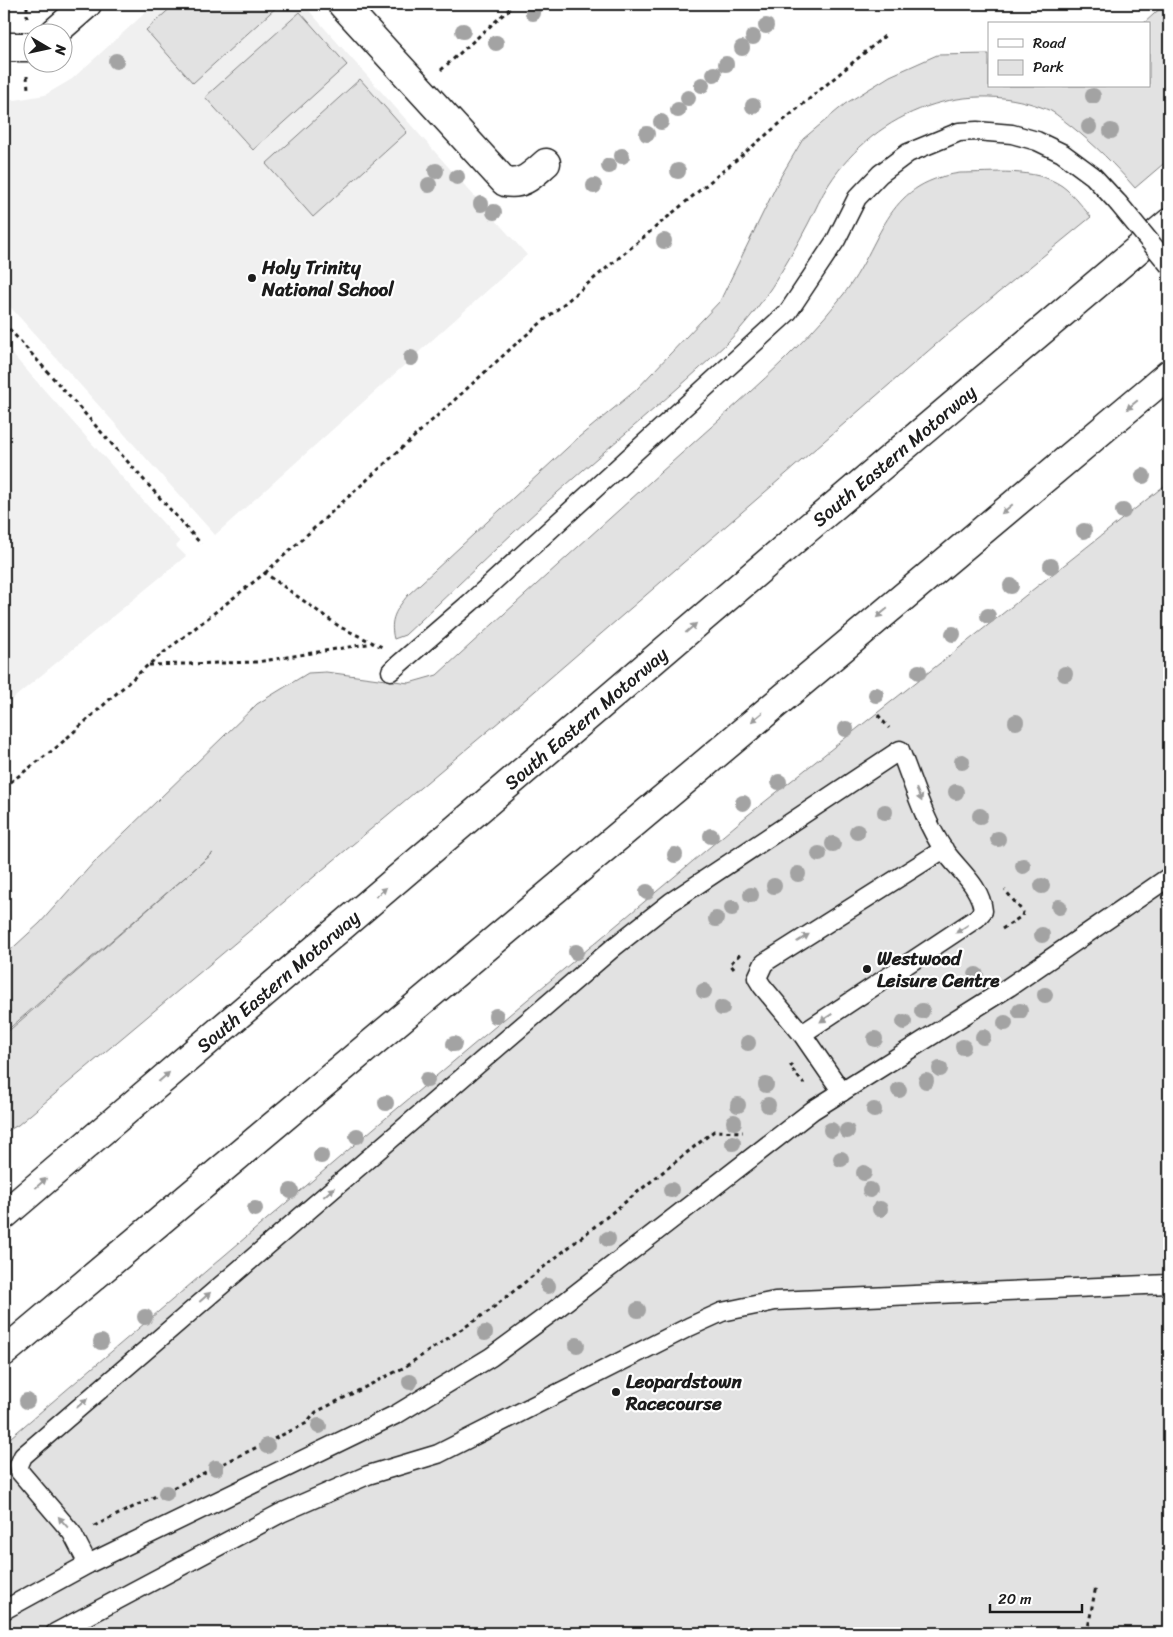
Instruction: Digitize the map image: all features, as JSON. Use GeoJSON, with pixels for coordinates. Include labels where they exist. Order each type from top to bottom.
{"type":"FeatureCollection","features":[{"type":"Feature","properties":{"kind":"main road"},"geometry":{"type":"LineString","coordinates":[[66,22],[87,4]]}},
{"type":"Feature","properties":{"kind":"main road"},"geometry":{"type":"LineString","coordinates":[[342,4],[505,182],[514,184],[526,180],[546,163]]}},
{"type":"Feature","properties":{"kind":"main road"},"geometry":{"type":"LineString","coordinates":[[4,48],[22,47]]}},
{"type":"Feature","properties":{"kind":"main road","name":"South Eastern Motorway"},"geometry":{"type":"LineString","coordinates":[[4,1215],[807,528],[1169,223]]}},
{"type":"Feature","properties":{"kind":"main road"},"geometry":{"type":"LineString","coordinates":[[4,1352],[1169,374]]}},
{"type":"Feature","properties":{"kind":"lane"},"geometry":{"type":"LineString","coordinates":[[391,672],[471,602],[788,312],[836,240],[857,198],[880,174],[908,153],[959,132],[977,131],[1012,134],[1038,141],[1062,153],[1093,176],[1169,265]]}},
{"type":"Feature","properties":{"kind":"lane"},"geometry":{"type":"LineString","coordinates":[[88,1564],[74,1536],[20,1472],[19,1465],[31,1446],[614,947],[670,902],[900,750],[930,824],[944,849],[980,894],[983,911],[978,918],[802,1034]]}},
{"type":"Feature","properties":{"kind":"lane"},"geometry":{"type":"LineString","coordinates":[[842,1092],[802,1034],[762,986],[758,978],[764,963],[944,849]]}},
{"type":"Feature","properties":{"kind":"lane"},"geometry":{"type":"LineString","coordinates":[[4,1610],[88,1564],[397,1414],[437,1391],[490,1357],[551,1313],[813,1110],[1009,987],[1169,877]]}},
{"type":"Feature","properties":{"kind":"lane"},"geometry":{"type":"LineString","coordinates":[[55,1633],[281,1514],[368,1474],[447,1450],[722,1312],[775,1301],[1169,1284]]}},
{"type":"Feature","properties":{"kind":"path"},"geometry":{"type":"LineString","coordinates":[[419,90],[515,4]]}},
{"type":"Feature","properties":{"kind":"path"},"geometry":{"type":"LineString","coordinates":[[4,787],[57,747],[148,665],[265,573],[518,342],[887,34]]}},
{"type":"Feature","properties":{"kind":"path"},"geometry":{"type":"LineString","coordinates":[[4,323],[201,544]]}},
{"type":"Feature","properties":{"kind":"path"},"geometry":{"type":"LineString","coordinates":[[265,573],[340,627],[406,658]]}},
{"type":"Feature","properties":{"kind":"path"},"geometry":{"type":"LineString","coordinates":[[148,665],[257,662],[373,643]]}},
{"type":"Feature","properties":{"kind":"path"},"geometry":{"type":"LineString","coordinates":[[878,715],[894,734]]}},
{"type":"Feature","properties":{"kind":"path"},"geometry":{"type":"LineString","coordinates":[[1001,930],[1022,916],[1023,912],[1002,886]]}},
{"type":"Feature","properties":{"kind":"path"},"geometry":{"type":"LineString","coordinates":[[806,1088],[790,1067],[813,1051]]}},
{"type":"Feature","properties":{"kind":"path"},"geometry":{"type":"LineString","coordinates":[[74,1536],[307,1423],[316,1412],[403,1368],[489,1311],[714,1131],[744,1132],[751,1129]]}},
{"type":"Feature","properties":{"kind":"path"},"geometry":{"type":"LineString","coordinates":[[1088,1633],[1096,1586]]}},
{"type":"Feature","properties":{"kind":"shaded area","name":"Holy Trinity National School"},"geometry":{"type":"Polygon","coordinates":[[[155,4],[303,4],[527,255],[215,535],[4,300],[4,99],[15,100],[45,95],[72,79],[155,4]]]}},
{"type":"Feature","properties":{"kind":"shaded area"},"geometry":{"type":"Polygon","coordinates":[[[4,345],[180,542],[176,546],[186,556],[4,706],[4,345]]]}},
{"type":"Feature","properties":{"kind":"green space"},"geometry":{"type":"Polygon","coordinates":[[[175,4],[280,4],[193,83],[146,30],[175,4]]]}},
{"type":"Feature","properties":{"kind":"green space"},"geometry":{"type":"Polygon","coordinates":[[[1165,4],[1169,4],[1169,159],[1135,188],[1097,148],[1059,116],[1051,111],[1020,101],[988,97],[957,99],[927,107],[898,119],[872,137],[849,158],[829,184],[791,256],[772,286],[751,316],[727,343],[505,540],[405,635],[394,639],[393,620],[400,605],[408,595],[579,437],[636,390],[720,301],[781,176],[803,139],[845,104],[890,76],[937,55],[988,54],[988,88],[1150,88],[1150,22],[1145,22],[1165,4]]]}},
{"type":"Feature","properties":{"kind":"green space"},"geometry":{"type":"Polygon","coordinates":[[[300,12],[347,65],[253,150],[205,97],[300,12]]]}},
{"type":"Feature","properties":{"kind":"green space"},"geometry":{"type":"Polygon","coordinates":[[[360,79],[407,132],[313,217],[266,164],[360,79]]]}},
{"type":"Feature","properties":{"kind":"green space"},"geometry":{"type":"Polygon","coordinates":[[[1012,172],[1039,176],[1051,180],[1070,193],[1091,217],[949,333],[513,710],[18,1125],[4,1133],[4,1035],[213,853],[4,1033],[4,956],[40,923],[94,862],[257,704],[308,673],[326,672],[409,683],[437,675],[744,397],[806,338],[843,295],[857,275],[888,219],[900,203],[915,189],[934,179],[960,173],[1012,172]]]}},
{"type":"Feature","properties":{"kind":"green space"},"geometry":{"type":"Polygon","coordinates":[[[1169,482],[1169,1633],[4,1633],[4,1443],[380,1123],[748,815],[1169,482]]]}},
{"type":"Feature","properties":{"kind":"place","name":"Holy Trinity National School"},"geometry":{"type":"Point","coordinates":[252,278]}},
{"type":"Feature","properties":{"kind":"place","name":"Westwood Leisure Centre"},"geometry":{"type":"Point","coordinates":[867,969]}},
{"type":"Feature","properties":{"kind":"place","name":"Leopardstown Racecourse"},"geometry":{"type":"Point","coordinates":[616,1392]}}]}
